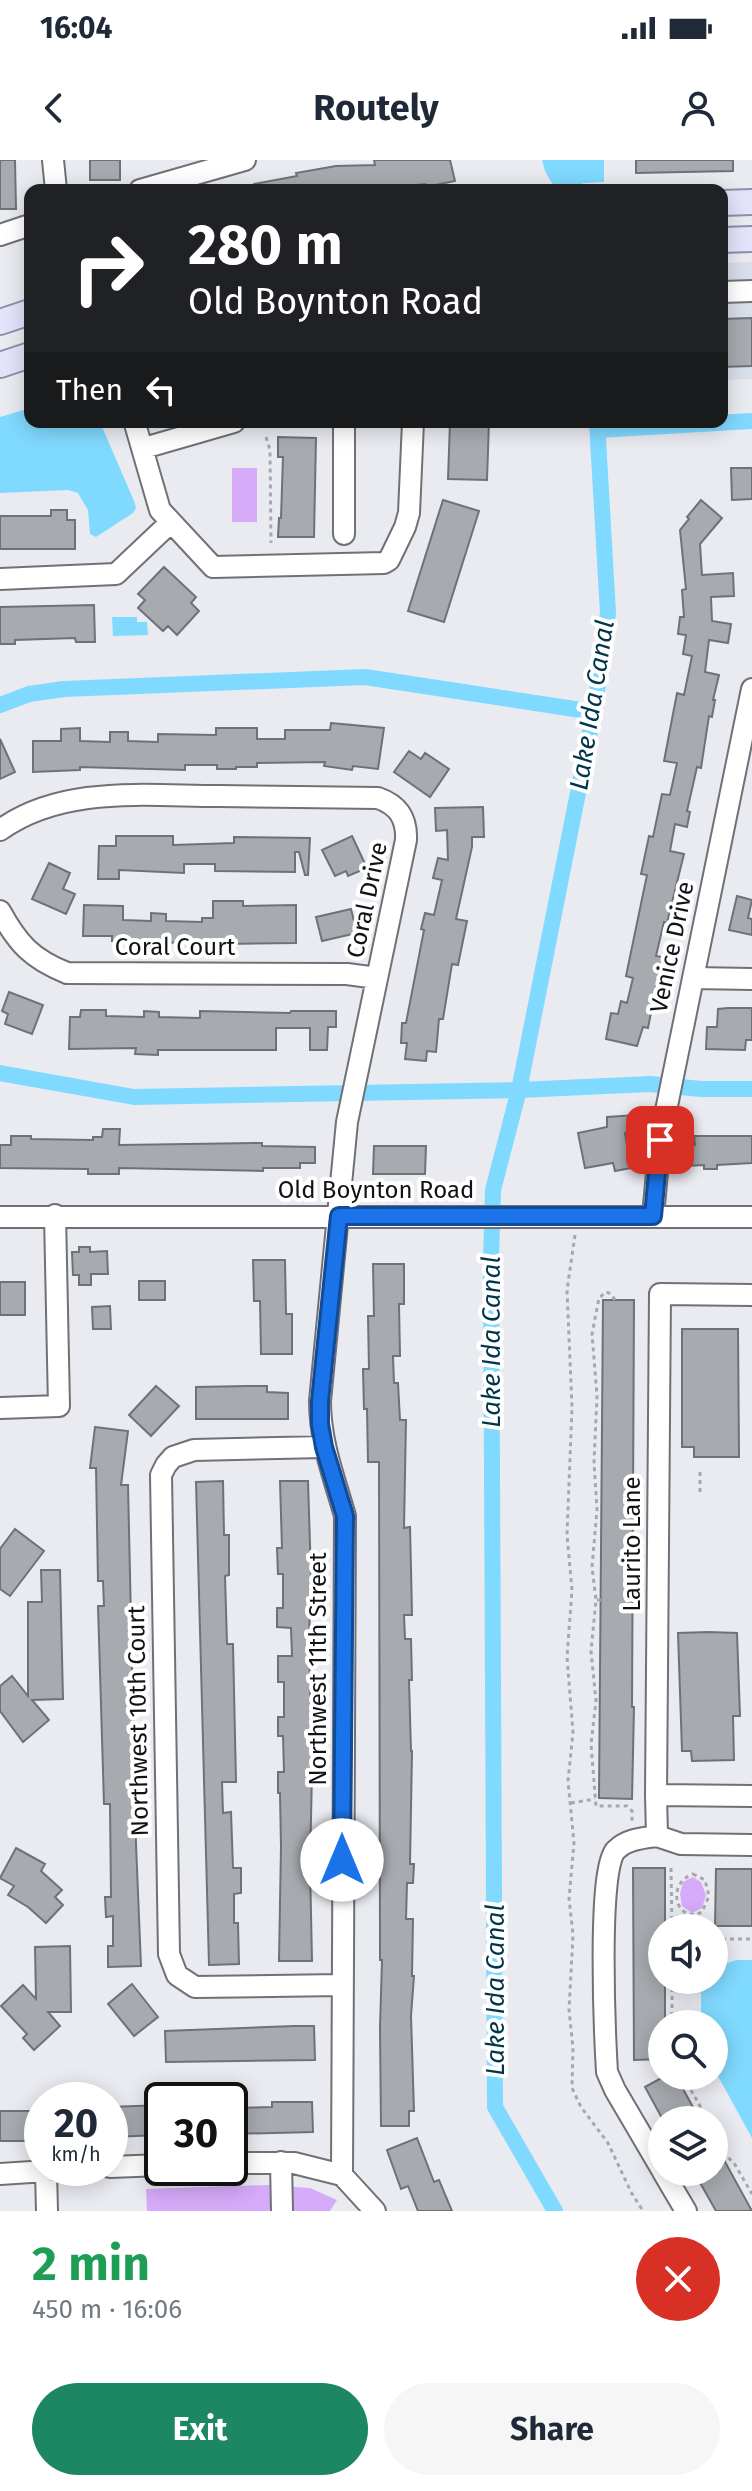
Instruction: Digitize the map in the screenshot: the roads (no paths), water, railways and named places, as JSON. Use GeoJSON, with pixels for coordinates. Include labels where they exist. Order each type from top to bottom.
{"type":"FeatureCollection","features":[{"type":"Feature","properties":{"kind":"main road"},"geometry":{"type":"LineString","coordinates":[[728,203],[752,202]]}},
{"type":"Feature","properties":{"kind":"main road"},"geometry":{"type":"LineString","coordinates":[[728,240],[752,239]]}},
{"type":"Feature","properties":{"kind":"main road"},"geometry":{"type":"LineString","coordinates":[[0,322],[24,314]]}},
{"type":"Feature","properties":{"kind":"main road"},"geometry":{"type":"LineString","coordinates":[[0,365],[24,357]]}},
{"type":"Feature","properties":{"kind":"street"},"geometry":{"type":"LineString","coordinates":[[53,160],[55,184]]}},
{"type":"Feature","properties":{"kind":"street"},"geometry":{"type":"LineString","coordinates":[[161,184],[245,160]]}},
{"type":"Feature","properties":{"kind":"street"},"geometry":{"type":"LineString","coordinates":[[0,235],[24,227]]}},
{"type":"Feature","properties":{"kind":"street"},"geometry":{"type":"LineString","coordinates":[[728,292],[752,291]]}},
{"type":"Feature","properties":{"kind":"street"},"geometry":{"type":"LineString","coordinates":[[136,428],[160,510],[213,567],[384,563],[389,560],[409,513],[413,428]]}},
{"type":"Feature","properties":{"kind":"street"},"geometry":{"type":"LineString","coordinates":[[144,448],[213,428]]}},
{"type":"Feature","properties":{"kind":"street"},"geometry":{"type":"LineString","coordinates":[[344,428],[344,534]]}},
{"type":"Feature","properties":{"kind":"street"},"geometry":{"type":"LineString","coordinates":[[0,579],[116,574],[171,522]]}},
{"type":"Feature","properties":{"kind":"street","name":"Venice Drive"},"geometry":{"type":"LineString","coordinates":[[653,1216],[665,1112],[746,750],[752,689]]}},
{"type":"Feature","properties":{"kind":"street","name":"Coral Drive"},"geometry":{"type":"LineString","coordinates":[[0,830],[36,811],[90,797],[378,798],[397,808],[404,818],[406,840],[347,1122],[339,1216]]}},
{"type":"Feature","properties":{"kind":"street","name":"Coral Court"},"geometry":{"type":"LineString","coordinates":[[0,911],[22,945],[45,964],[67,973],[347,974],[377,978]]}},
{"type":"Feature","properties":{"kind":"street"},"geometry":{"type":"LineString","coordinates":[[693,978],[752,979]]}},
{"type":"Feature","properties":{"kind":"street"},"geometry":{"type":"LineString","coordinates":[[0,1408],[59,1406],[55,1215]]}},
{"type":"Feature","properties":{"kind":"street","name":"Northwest 11th Street"},"geometry":{"type":"LineString","coordinates":[[339,1216],[320,1424],[345,1516],[342,2175]]}},
{"type":"Feature","properties":{"kind":"street","name":"Old Boynton Road"},"geometry":{"type":"LineString","coordinates":[[0,1217],[752,1217]]}},
{"type":"Feature","properties":{"kind":"street","name":"Laurito Lane"},"geometry":{"type":"LineString","coordinates":[[657,1836],[665,1795],[660,1294],[752,1295]]}},
{"type":"Feature","properties":{"kind":"street","name":"Northwest 10th Court"},"geometry":{"type":"LineString","coordinates":[[324,1447],[194,1450],[173,1457],[161,1475],[169,1954],[177,1975],[195,1987],[341,1985]]}},
{"type":"Feature","properties":{"kind":"street"},"geometry":{"type":"LineString","coordinates":[[665,1795],[752,1796]]}},
{"type":"Feature","properties":{"kind":"street"},"geometry":{"type":"LineString","coordinates":[[648,2147],[607,2072],[607,1870],[614,1851],[632,1840],[657,1836],[681,1844],[752,1845]]}},
{"type":"Feature","properties":{"kind":"street"},"geometry":{"type":"LineString","coordinates":[[281,2162],[282,2211]]}},
{"type":"Feature","properties":{"kind":"street"},"geometry":{"type":"LineString","coordinates":[[248,2163],[307,2165],[342,2175],[375,2211]]}},
{"type":"Feature","properties":{"kind":"street"},"geometry":{"type":"LineString","coordinates":[[0,2174],[24,2172]]}},
{"type":"Feature","properties":{"kind":"street"},"geometry":{"type":"LineString","coordinates":[[46,2186],[47,2211]]}},
{"type":"Feature","properties":{"kind":"street"},"geometry":{"type":"LineString","coordinates":[[671,2186],[686,2211]]}},
{"type":"Feature","properties":{"kind":"water"},"geometry":{"type":"Polygon","coordinates":[[[542,160],[604,160],[604,182],[552,184],[542,160]]]}},
{"type":"Feature","properties":{"kind":"water"},"geometry":{"type":"Polygon","coordinates":[[[24,410],[24,428],[103,428],[134,501],[136,508],[133,513],[96,537],[90,534],[88,510],[78,493],[68,490],[0,493],[0,417],[24,410]]]}},
{"type":"Feature","properties":{"kind":"water"},"geometry":{"type":"Polygon","coordinates":[[[112,617],[137,617],[137,622],[147,622],[148,635],[113,636],[112,617]]]}},
{"type":"Feature","properties":{"kind":"water"},"geometry":{"type":"Polygon","coordinates":[[[752,1960],[752,2138],[726,2090],[728,2090],[728,2010],[701,2010],[701,1994],[728,1994],[728,1963],[752,1960]]]}},
{"type":"Feature","properties":{"kind":"waterway","name":"Lake Ida Canal"},"geometry":{"type":"LineString","coordinates":[[573,160],[575,184]]}},
{"type":"Feature","properties":{"kind":"waterway"},"geometry":{"type":"LineString","coordinates":[[728,422],[752,421]]}},
{"type":"Feature","properties":{"kind":"waterway","name":"Lake Ida Canal"},"geometry":{"type":"LineString","coordinates":[[555,2211],[495,2107],[491,1259],[493,1190],[519,1090],[594,712],[608,613],[597,428]]}},
{"type":"Feature","properties":{"kind":"waterway"},"geometry":{"type":"LineString","coordinates":[[598,430],[632,428]]}},
{"type":"Feature","properties":{"kind":"waterway"},"geometry":{"type":"LineString","coordinates":[[0,705],[29,694],[64,689],[365,677],[594,712]]}},
{"type":"Feature","properties":{"kind":"waterway"},"geometry":{"type":"LineString","coordinates":[[0,1073],[134,1097],[519,1090],[650,1084],[701,1089],[752,1089]]}}]}
